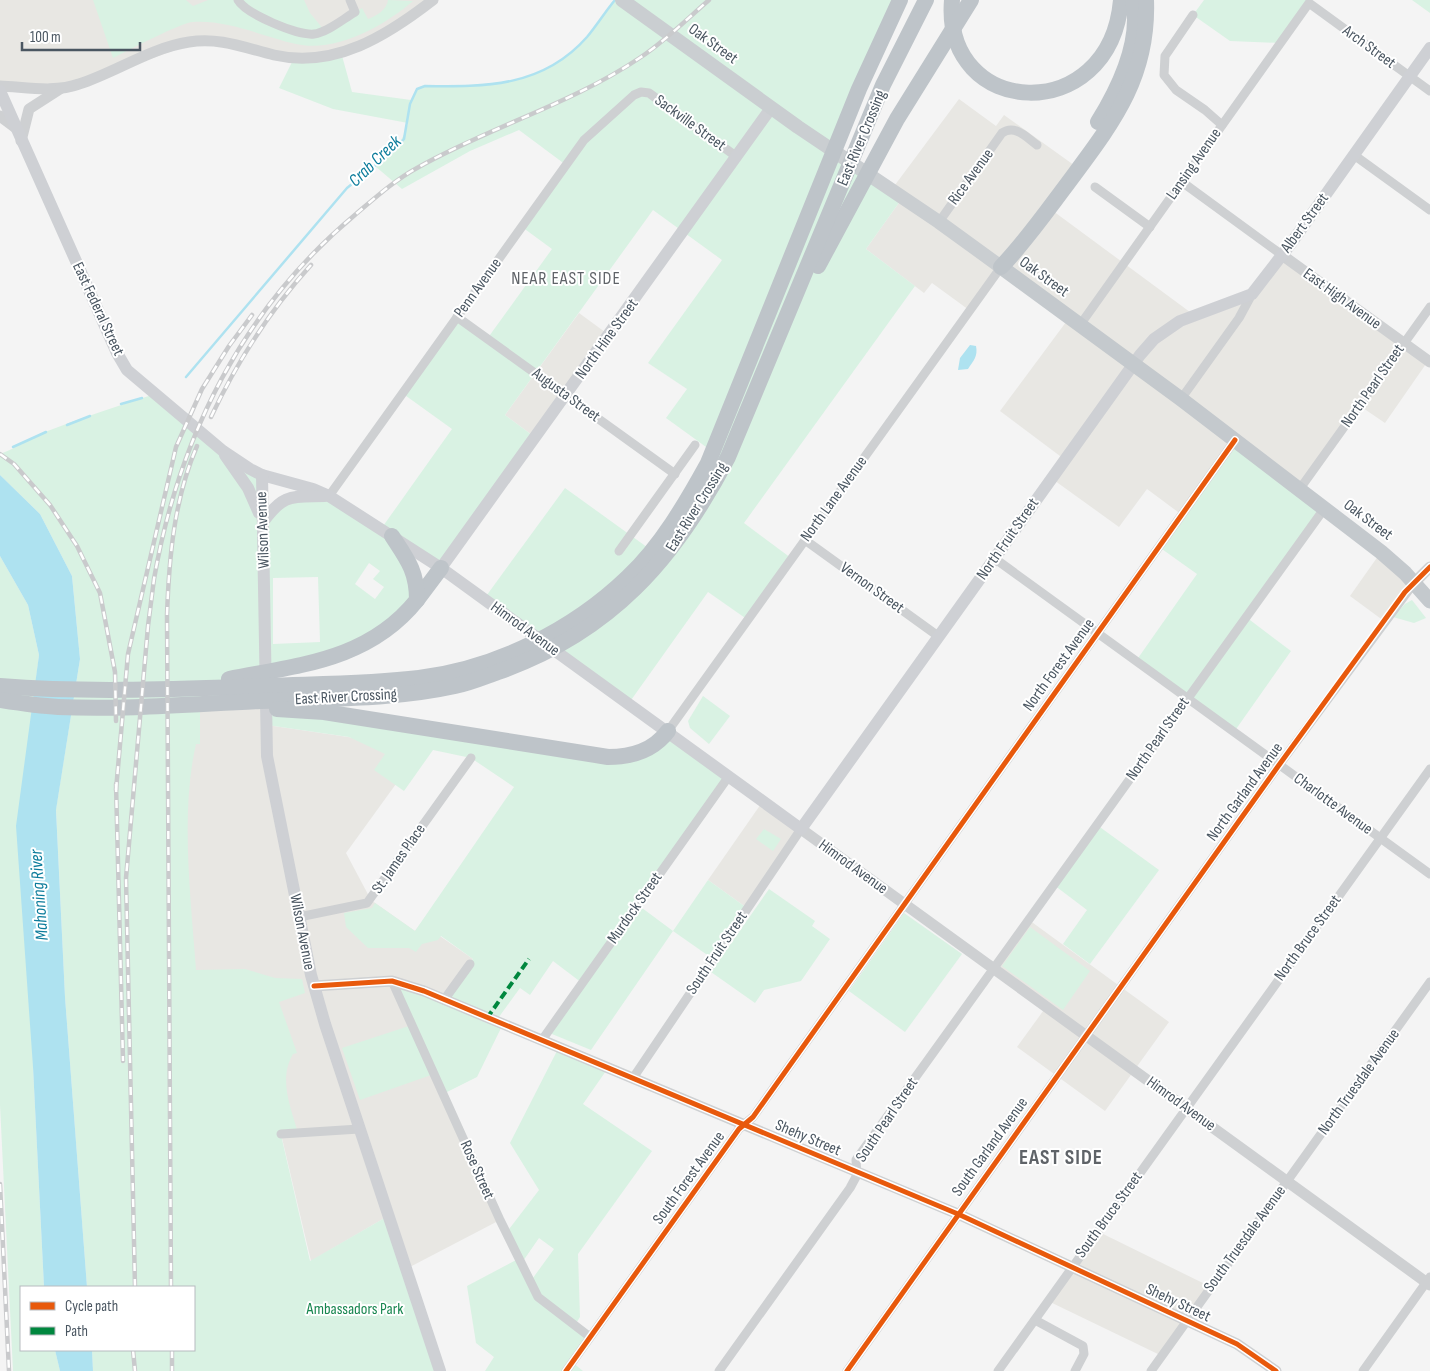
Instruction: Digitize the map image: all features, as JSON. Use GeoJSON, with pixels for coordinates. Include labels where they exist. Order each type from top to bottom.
{"type":"FeatureCollection","features":[{"type":"Feature","properties":{"kind":"highway","name":"East River Crossing"},"geometry":{"type":"LineString","coordinates":[[296,698],[420,677],[502,656],[550,635],[586,611],[635,569],[686,503],[708,463],[858,89],[900,0]]}},
{"type":"Feature","properties":{"kind":"highway","name":"East River Crossing"},"geometry":{"type":"LineString","coordinates":[[0,686],[55,690],[179,689],[296,698],[410,693],[457,686],[537,657],[577,636],[646,578],[685,531],[728,457],[883,85],[926,0]]}},
{"type":"Feature","properties":{"kind":"highway"},"geometry":{"type":"LineString","coordinates":[[963,2],[952,24],[958,43],[968,61],[977,72],[996,84],[1026,93],[1062,87],[1089,71],[1112,41],[1118,23],[1121,0]]}},
{"type":"Feature","properties":{"kind":"highway"},"geometry":{"type":"LineString","coordinates":[[1000,267],[1012,242],[1094,129],[1116,92],[1125,68],[1133,36],[1133,0]]}},
{"type":"Feature","properties":{"kind":"highway"},"geometry":{"type":"LineString","coordinates":[[1000,267],[1020,248],[1100,139],[1127,96],[1143,47],[1146,0]]}},
{"type":"Feature","properties":{"kind":"highway"},"geometry":{"type":"LineString","coordinates":[[763,375],[859,186],[942,46],[963,2]]}},
{"type":"Feature","properties":{"kind":"highway","name":"Oak Street"},"geometry":{"type":"LineString","coordinates":[[1000,267],[1181,399],[1381,552],[1414,582],[1430,601]]}},
{"type":"Feature","properties":{"kind":"highway"},"geometry":{"type":"LineString","coordinates":[[392,536],[414,571],[417,600]]}},
{"type":"Feature","properties":{"kind":"highway"},"geometry":{"type":"LineString","coordinates":[[179,689],[331,658],[362,646],[392,626],[417,600],[441,568]]}},
{"type":"Feature","properties":{"kind":"highway"},"geometry":{"type":"LineString","coordinates":[[0,700],[58,707],[202,704],[296,698],[354,717],[608,757],[621,757],[640,752],[653,746],[668,731]]}},
{"type":"Feature","properties":{"kind":"main road","name":"Oak Street"},"geometry":{"type":"LineString","coordinates":[[622,0],[771,108],[892,189],[1000,267]]}},
{"type":"Feature","properties":{"kind":"main road","name":"Albert Street"},"geometry":{"type":"LineString","coordinates":[[1252,294],[1430,48]]}},
{"type":"Feature","properties":{"kind":"main road","name":"East Federal Street"},"geometry":{"type":"LineString","coordinates":[[0,91],[117,353],[127,370],[218,447],[262,475]]}},
{"type":"Feature","properties":{"kind":"main road","name":"North Hine Street"},"geometry":{"type":"LineString","coordinates":[[441,568],[771,108]]}},
{"type":"Feature","properties":{"kind":"main road","name":"North Fruit Street"},"geometry":{"type":"LineString","coordinates":[[801,829],[1148,344],[1175,324],[1252,294]]}},
{"type":"Feature","properties":{"kind":"main road"},"geometry":{"type":"LineString","coordinates":[[218,447],[248,488],[263,522],[275,506],[286,499],[329,496]]}},
{"type":"Feature","properties":{"kind":"main road","name":"Himrod Avenue"},"geometry":{"type":"LineString","coordinates":[[262,475],[313,489],[329,496],[441,568],[801,829]]}},
{"type":"Feature","properties":{"kind":"main road","name":"Wilson Avenue"},"geometry":{"type":"LineString","coordinates":[[262,475],[267,756],[314,986],[440,1371]]}},
{"type":"Feature","properties":{"kind":"street"},"geometry":{"type":"LineString","coordinates":[[238,0],[250,12],[289,29],[307,34],[320,33],[355,12],[350,0]]}},
{"type":"Feature","properties":{"kind":"street"},"geometry":{"type":"LineString","coordinates":[[0,86],[60,89],[78,85],[170,46],[190,42],[229,42],[294,58],[331,56],[392,31],[434,0]]}},
{"type":"Feature","properties":{"kind":"street","name":"Arch Street"},"geometry":{"type":"LineString","coordinates":[[1309,3],[1430,91]]}},
{"type":"Feature","properties":{"kind":"street","name":"Lansing Avenue"},"geometry":{"type":"LineString","coordinates":[[1080,325],[1309,3]]}},
{"type":"Feature","properties":{"kind":"street"},"geometry":{"type":"LineString","coordinates":[[1193,15],[1168,50],[1163,68],[1171,86],[1222,125]]}},
{"type":"Feature","properties":{"kind":"street"},"geometry":{"type":"LineString","coordinates":[[21,141],[29,109],[35,103],[60,89]]}},
{"type":"Feature","properties":{"kind":"street","name":"Sackville Street"},"geometry":{"type":"LineString","coordinates":[[641,92],[649,93],[737,157]]}},
{"type":"Feature","properties":{"kind":"street","name":"Penn Avenue"},"geometry":{"type":"LineString","coordinates":[[329,496],[584,140],[609,116],[641,92]]}},
{"type":"Feature","properties":{"kind":"street"},"geometry":{"type":"LineString","coordinates":[[0,116],[16,128]]}},
{"type":"Feature","properties":{"kind":"street","name":"Rice Avenue"},"geometry":{"type":"LineString","coordinates":[[939,222],[1002,133],[1014,129],[1037,145]]}},
{"type":"Feature","properties":{"kind":"street"},"geometry":{"type":"LineString","coordinates":[[1354,155],[1430,210]]}},
{"type":"Feature","properties":{"kind":"street","name":"East High Avenue"},"geometry":{"type":"LineString","coordinates":[[1182,182],[1430,362]]}},
{"type":"Feature","properties":{"kind":"street"},"geometry":{"type":"LineString","coordinates":[[1095,186],[1150,227]]}},
{"type":"Feature","properties":{"kind":"street","name":"North Lane Avenue"},"geometry":{"type":"LineString","coordinates":[[668,731],[1000,267]]}},
{"type":"Feature","properties":{"kind":"street","name":"Albert Street"},"geometry":{"type":"LineString","coordinates":[[1181,399],[1239,318],[1252,294]]}},
{"type":"Feature","properties":{"kind":"street","name":"North Pearl Street"},"geometry":{"type":"LineString","coordinates":[[1299,490],[1430,307]]}},
{"type":"Feature","properties":{"kind":"street","name":"Augusta Street"},"geometry":{"type":"LineString","coordinates":[[457,317],[674,474]]}},
{"type":"Feature","properties":{"kind":"street","name":"North Forest Avenue"},"geometry":{"type":"LineString","coordinates":[[904,904],[1235,440]]}},
{"type":"Feature","properties":{"kind":"street"},"geometry":{"type":"LineString","coordinates":[[619,551],[695,445]]}},
{"type":"Feature","properties":{"kind":"street","name":"North Pearl Street"},"geometry":{"type":"LineString","coordinates":[[994,969],[1324,509]]}},
{"type":"Feature","properties":{"kind":"street","name":"Vernon Street"},"geometry":{"type":"LineString","coordinates":[[805,540],[938,636]]}},
{"type":"Feature","properties":{"kind":"street","name":"Charlotte Avenue"},"geometry":{"type":"LineString","coordinates":[[994,558],[1430,874]]}},
{"type":"Feature","properties":{"kind":"street","name":"North Garland Avenue"},"geometry":{"type":"LineString","coordinates":[[1086,1036],[1279,765],[1414,582],[1430,567]]}},
{"type":"Feature","properties":{"kind":"street","name":"St. James Place"},"geometry":{"type":"LineString","coordinates":[[299,916],[367,903],[471,758]]}},
{"type":"Feature","properties":{"kind":"street","name":"North Bruce Street"},"geometry":{"type":"LineString","coordinates":[[1186,1108],[1430,769]]}},
{"type":"Feature","properties":{"kind":"street","name":"Murdock Street"},"geometry":{"type":"LineString","coordinates":[[542,1040],[729,776]]}},
{"type":"Feature","properties":{"kind":"street","name":"Himrod Avenue"},"geometry":{"type":"LineString","coordinates":[[801,829],[1287,1181],[1429,1281]]}},
{"type":"Feature","properties":{"kind":"street","name":"South Fruit Street"},"geometry":{"type":"LineString","coordinates":[[633,1078],[801,829]]}},
{"type":"Feature","properties":{"kind":"street","name":"South Forest Avenue"},"geometry":{"type":"LineString","coordinates":[[566,1371],[738,1131],[751,1119],[904,904]]}},
{"type":"Feature","properties":{"kind":"street"},"geometry":{"type":"LineString","coordinates":[[444,1000],[470,964]]}},
{"type":"Feature","properties":{"kind":"street","name":"South Pearl Street"},"geometry":{"type":"LineString","coordinates":[[719,1371],[850,1188],[856,1178],[856,1160],[994,969]]}},
{"type":"Feature","properties":{"kind":"street","name":"Shehy Street"},"geometry":{"type":"LineString","coordinates":[[314,986],[392,981],[444,1000],[958,1214],[1237,1344],[1276,1371]]}},
{"type":"Feature","properties":{"kind":"street","name":"Rose Street"},"geometry":{"type":"LineString","coordinates":[[392,981],[500,1220],[538,1297],[590,1336]]}},
{"type":"Feature","properties":{"kind":"street","name":"North Truesdale Avenue"},"geometry":{"type":"LineString","coordinates":[[1287,1181],[1430,982]]}},
{"type":"Feature","properties":{"kind":"street","name":"South Garland Avenue"},"geometry":{"type":"LineString","coordinates":[[847,1371],[1086,1036]]}},
{"type":"Feature","properties":{"kind":"street","name":"South Bruce Street"},"geometry":{"type":"LineString","coordinates":[[998,1371],[1186,1108]]}},
{"type":"Feature","properties":{"kind":"street"},"geometry":{"type":"LineString","coordinates":[[281,1134],[360,1129]]}},
{"type":"Feature","properties":{"kind":"street","name":"South Truesdale Avenue"},"geometry":{"type":"LineString","coordinates":[[1151,1371],[1287,1181]]}},
{"type":"Feature","properties":{"kind":"street"},"geometry":{"type":"LineString","coordinates":[[1363,1371],[1429,1281]]}},
{"type":"Feature","properties":{"kind":"street"},"geometry":{"type":"LineString","coordinates":[[1035,1320],[1083,1346],[1084,1354],[1075,1371]]}},
{"type":"Feature","properties":{"kind":"shaded area"},"geometry":{"type":"Polygon","coordinates":[[[0,0],[433,0],[398,27],[321,57],[200,41],[78,85],[0,86],[0,0]]]}},
{"type":"Feature","properties":{"kind":"shaded area"},"geometry":{"type":"Polygon","coordinates":[[[959,99],[996,126],[1004,115],[1078,168],[1049,208],[1194,315],[1252,294],[1282,255],[1428,361],[1385,423],[1360,406],[1299,490],[1182,515],[1147,489],[1119,527],[1051,478],[1064,459],[1000,411],[1069,318],[1001,267],[969,310],[932,283],[924,293],[866,249],[903,197],[892,189],[959,99]]]}},
{"type":"Feature","properties":{"kind":"shaded area"},"geometry":{"type":"Polygon","coordinates":[[[579,313],[609,335],[536,438],[505,415],[579,313]]]}},
{"type":"Feature","properties":{"kind":"shaded area"},"geometry":{"type":"Polygon","coordinates":[[[1381,552],[1414,583],[1384,621],[1350,596],[1381,552]]]}},
{"type":"Feature","properties":{"kind":"shaded area"},"geometry":{"type":"Polygon","coordinates":[[[266,701],[267,725],[422,748],[346,853],[371,900],[415,931],[421,923],[473,959],[444,1000],[393,981],[500,1220],[406,1269],[388,1216],[311,1261],[281,1134],[169,996],[168,705],[266,701]]]}},
{"type":"Feature","properties":{"kind":"shaded area"},"geometry":{"type":"Polygon","coordinates":[[[763,801],[801,829],[747,908],[708,880],[763,801]]]}},
{"type":"Feature","properties":{"kind":"shaded area"},"geometry":{"type":"Polygon","coordinates":[[[1029,920],[1169,1022],[1105,1111],[1017,1047],[1046,1007],[994,969],[1029,920]]]}},
{"type":"Feature","properties":{"kind":"shaded area"},"geometry":{"type":"Polygon","coordinates":[[[1097,1231],[1211,1287],[1162,1356],[1048,1301],[1097,1231]]]}},
{"type":"Feature","properties":{"kind":"green space"},"geometry":{"type":"Polygon","coordinates":[[[93,0],[186,0],[193,6],[208,0],[304,0],[310,13],[324,30],[362,8],[368,19],[383,10],[388,0],[413,1],[374,28],[343,41],[327,45],[311,46],[296,44],[219,23],[193,22],[167,32],[113,58],[93,0]]]}},
{"type":"Feature","properties":{"kind":"green space","name":"Ambassadors Park"},"geometry":{"type":"Polygon","coordinates":[[[615,0],[900,0],[833,151],[903,197],[866,249],[915,286],[744,523],[791,558],[748,620],[708,592],[629,703],[484,599],[565,488],[651,550],[713,452],[666,418],[687,389],[648,363],[722,260],[653,210],[505,415],[536,438],[441,568],[393,537],[417,600],[378,636],[266,672],[266,701],[608,757],[664,736],[729,776],[638,905],[673,931],[591,1050],[547,1032],[582,983],[553,961],[530,995],[520,988],[496,1021],[503,1024],[477,1077],[443,1094],[434,1074],[360,1100],[342,1048],[412,1025],[392,981],[444,1000],[473,959],[441,936],[438,940],[422,944],[416,952],[409,948],[368,948],[346,927],[344,913],[372,908],[375,903],[415,931],[514,787],[471,758],[433,750],[404,791],[374,770],[385,754],[349,737],[267,725],[268,709],[200,704],[200,744],[196,744],[191,771],[188,827],[188,856],[196,970],[245,969],[275,978],[302,979],[305,993],[279,1002],[297,1053],[293,1054],[289,1064],[286,1073],[286,1083],[289,1104],[298,1133],[281,1135],[310,1261],[388,1216],[440,1371],[93,1371],[92,1351],[195,1351],[195,1286],[87,1286],[65,997],[56,809],[80,659],[72,576],[40,514],[0,475],[0,454],[45,432],[155,394],[262,475],[263,521],[275,506],[329,496],[381,529],[452,429],[402,393],[457,317],[487,339],[552,249],[522,227],[566,165],[519,130],[470,151],[402,189],[375,166],[399,143],[408,123],[333,109],[279,88],[294,58],[341,52],[352,92],[411,100],[417,89],[425,86],[491,84],[512,81],[532,75],[570,54],[587,37],[615,0]],[[369,563],[355,584],[375,599],[384,587],[373,579],[380,571],[369,563]],[[318,577],[273,578],[273,644],[320,642],[318,577]]]}},
{"type":"Feature","properties":{"kind":"green space"},"geometry":{"type":"Polygon","coordinates":[[[1204,0],[1311,0],[1280,43],[1230,41],[1193,15],[1204,0]]]}},
{"type":"Feature","properties":{"kind":"green space"},"geometry":{"type":"Polygon","coordinates":[[[1412,0],[1430,0],[1430,13],[1412,0]]]}},
{"type":"Feature","properties":{"kind":"green space"},"geometry":{"type":"Polygon","coordinates":[[[1235,440],[1324,509],[1246,617],[1291,651],[1234,732],[1136,661],[1197,574],[1159,547],[1235,440]]]}},
{"type":"Feature","properties":{"kind":"green space"},"geometry":{"type":"Polygon","coordinates":[[[0,556],[28,605],[39,655],[29,736],[33,1067],[44,1286],[20,1286],[20,1351],[55,1351],[60,1371],[13,1371],[0,1105],[0,556]]]}},
{"type":"Feature","properties":{"kind":"green space"},"geometry":{"type":"Polygon","coordinates":[[[1412,600],[1426,618],[1414,623],[1393,617],[1405,604],[1412,600]]]}},
{"type":"Feature","properties":{"kind":"green space"},"geometry":{"type":"Polygon","coordinates":[[[703,696],[730,716],[709,744],[690,728],[688,721],[703,696]]]}},
{"type":"Feature","properties":{"kind":"green space"},"geometry":{"type":"Polygon","coordinates":[[[1097,825],[1159,870],[1090,964],[1063,944],[1087,910],[1054,885],[1097,825]]]}},
{"type":"Feature","properties":{"kind":"green space"},"geometry":{"type":"Polygon","coordinates":[[[764,829],[781,839],[773,851],[756,839],[764,829]]]}},
{"type":"Feature","properties":{"kind":"green space"},"geometry":{"type":"Polygon","coordinates":[[[708,880],[747,908],[713,959],[673,931],[708,880]]]}},
{"type":"Feature","properties":{"kind":"green space"},"geometry":{"type":"Polygon","coordinates":[[[769,889],[815,921],[812,926],[830,939],[801,981],[764,990],[755,1003],[711,972],[769,889]]]}},
{"type":"Feature","properties":{"kind":"green space"},"geometry":{"type":"Polygon","coordinates":[[[904,913],[962,954],[905,1032],[849,991],[904,913]]]}},
{"type":"Feature","properties":{"kind":"green space"},"geometry":{"type":"Polygon","coordinates":[[[1030,927],[1090,971],[1063,1010],[1002,966],[1030,927]]]}},
{"type":"Feature","properties":{"kind":"green space"},"geometry":{"type":"Polygon","coordinates":[[[559,1047],[608,1068],[583,1104],[652,1151],[578,1254],[580,1317],[575,1325],[590,1337],[572,1362],[583,1371],[485,1371],[494,1357],[476,1343],[467,1286],[518,1259],[506,1233],[539,1190],[510,1143],[559,1047]],[[539,1238],[521,1264],[530,1282],[554,1249],[539,1238]]]}},
{"type":"Feature","properties":{"kind":"water"},"geometry":{"type":"Polygon","coordinates":[[[970,345],[976,346],[975,358],[968,369],[958,370],[960,358],[970,345]]]}},
{"type":"Feature","properties":{"kind":"water","name":"Mahoning River"},"geometry":{"type":"Polygon","coordinates":[[[0,475],[40,514],[72,576],[80,659],[56,810],[65,997],[87,1286],[44,1286],[33,1067],[16,826],[39,655],[28,605],[0,556],[0,475]]]}},
{"type":"Feature","properties":{"kind":"water"},"geometry":{"type":"Polygon","coordinates":[[[55,1351],[92,1351],[93,1371],[60,1371],[55,1351]]]}},
{"type":"Feature","properties":{"kind":"waterway","name":"Crab Creek"},"geometry":{"type":"LineString","coordinates":[[186,377],[347,188],[393,151],[404,139],[410,104],[417,89],[425,86],[491,84],[512,81],[532,75],[552,66],[570,54],[587,37],[615,0]]}},
{"type":"Feature","properties":{"kind":"waterway","name":"Crab Creek"},"geometry":{"type":"LineString","coordinates":[[121,404],[142,398]]}},
{"type":"Feature","properties":{"kind":"waterway","name":"Crab Creek"},"geometry":{"type":"LineString","coordinates":[[67,425],[90,416]]}},
{"type":"Feature","properties":{"kind":"waterway","name":"Crab Creek"},"geometry":{"type":"LineString","coordinates":[[13,447],[46,432]]}},
{"type":"Feature","properties":{"kind":"railway"},"geometry":{"type":"LineString","coordinates":[[135,1286],[126,878],[148,626],[154,579],[165,526],[180,475],[199,425],[222,378],[249,333],[280,291],[316,251],[378,195],[393,183],[444,153],[559,102],[615,74],[659,44],[709,0]]}},
{"type":"Feature","properties":{"kind":"railway"},"geometry":{"type":"LineString","coordinates":[[211,417],[255,337],[311,265]]}},
{"type":"Feature","properties":{"kind":"railway"},"geometry":{"type":"LineString","coordinates":[[116,790],[128,654],[176,447],[202,389],[229,346],[252,315]]}},
{"type":"Feature","properties":{"kind":"railway"},"geometry":{"type":"LineString","coordinates":[[171,1286],[167,615],[174,529],[183,487],[197,446]]}},
{"type":"Feature","properties":{"kind":"railway"},"geometry":{"type":"LineString","coordinates":[[0,454],[14,464],[50,505],[77,546],[100,593],[115,672],[116,721]]}},
{"type":"Feature","properties":{"kind":"railway"},"geometry":{"type":"LineString","coordinates":[[116,784],[123,1061]]}},
{"type":"Feature","properties":{"kind":"railway"},"geometry":{"type":"LineString","coordinates":[[0,1184],[9,1371]]}},
{"type":"Feature","properties":{"kind":"railway"},"geometry":{"type":"LineString","coordinates":[[133,1351],[135,1371]]}},
{"type":"Feature","properties":{"kind":"railway"},"geometry":{"type":"LineString","coordinates":[[172,1351],[172,1371]]}},
{"type":"Feature","properties":{"kind":"marked path"},"geometry":{"type":"LineString","coordinates":[[487,1018],[529,959]]}},
{"type":"Feature","properties":{"kind":"cycle path"},"geometry":{"type":"LineString","coordinates":[[566,1371],[739,1129],[753,1117],[1235,440]]}},
{"type":"Feature","properties":{"kind":"cycle path"},"geometry":{"type":"LineString","coordinates":[[847,1371],[1279,765],[1405,592],[1430,567]]}},
{"type":"Feature","properties":{"kind":"cycle path"},"geometry":{"type":"LineString","coordinates":[[314,986],[392,981],[424,991],[958,1214],[1237,1344],[1276,1371]]}},
{"type":"Feature","properties":{"kind":"district","name":"NEAR EAST SIDE"},"geometry":{"type":"Point","coordinates":[566,278]}},
{"type":"Feature","properties":{"kind":"district","name":"EAST SIDE"},"geometry":{"type":"Point","coordinates":[1061,1157]}}]}
